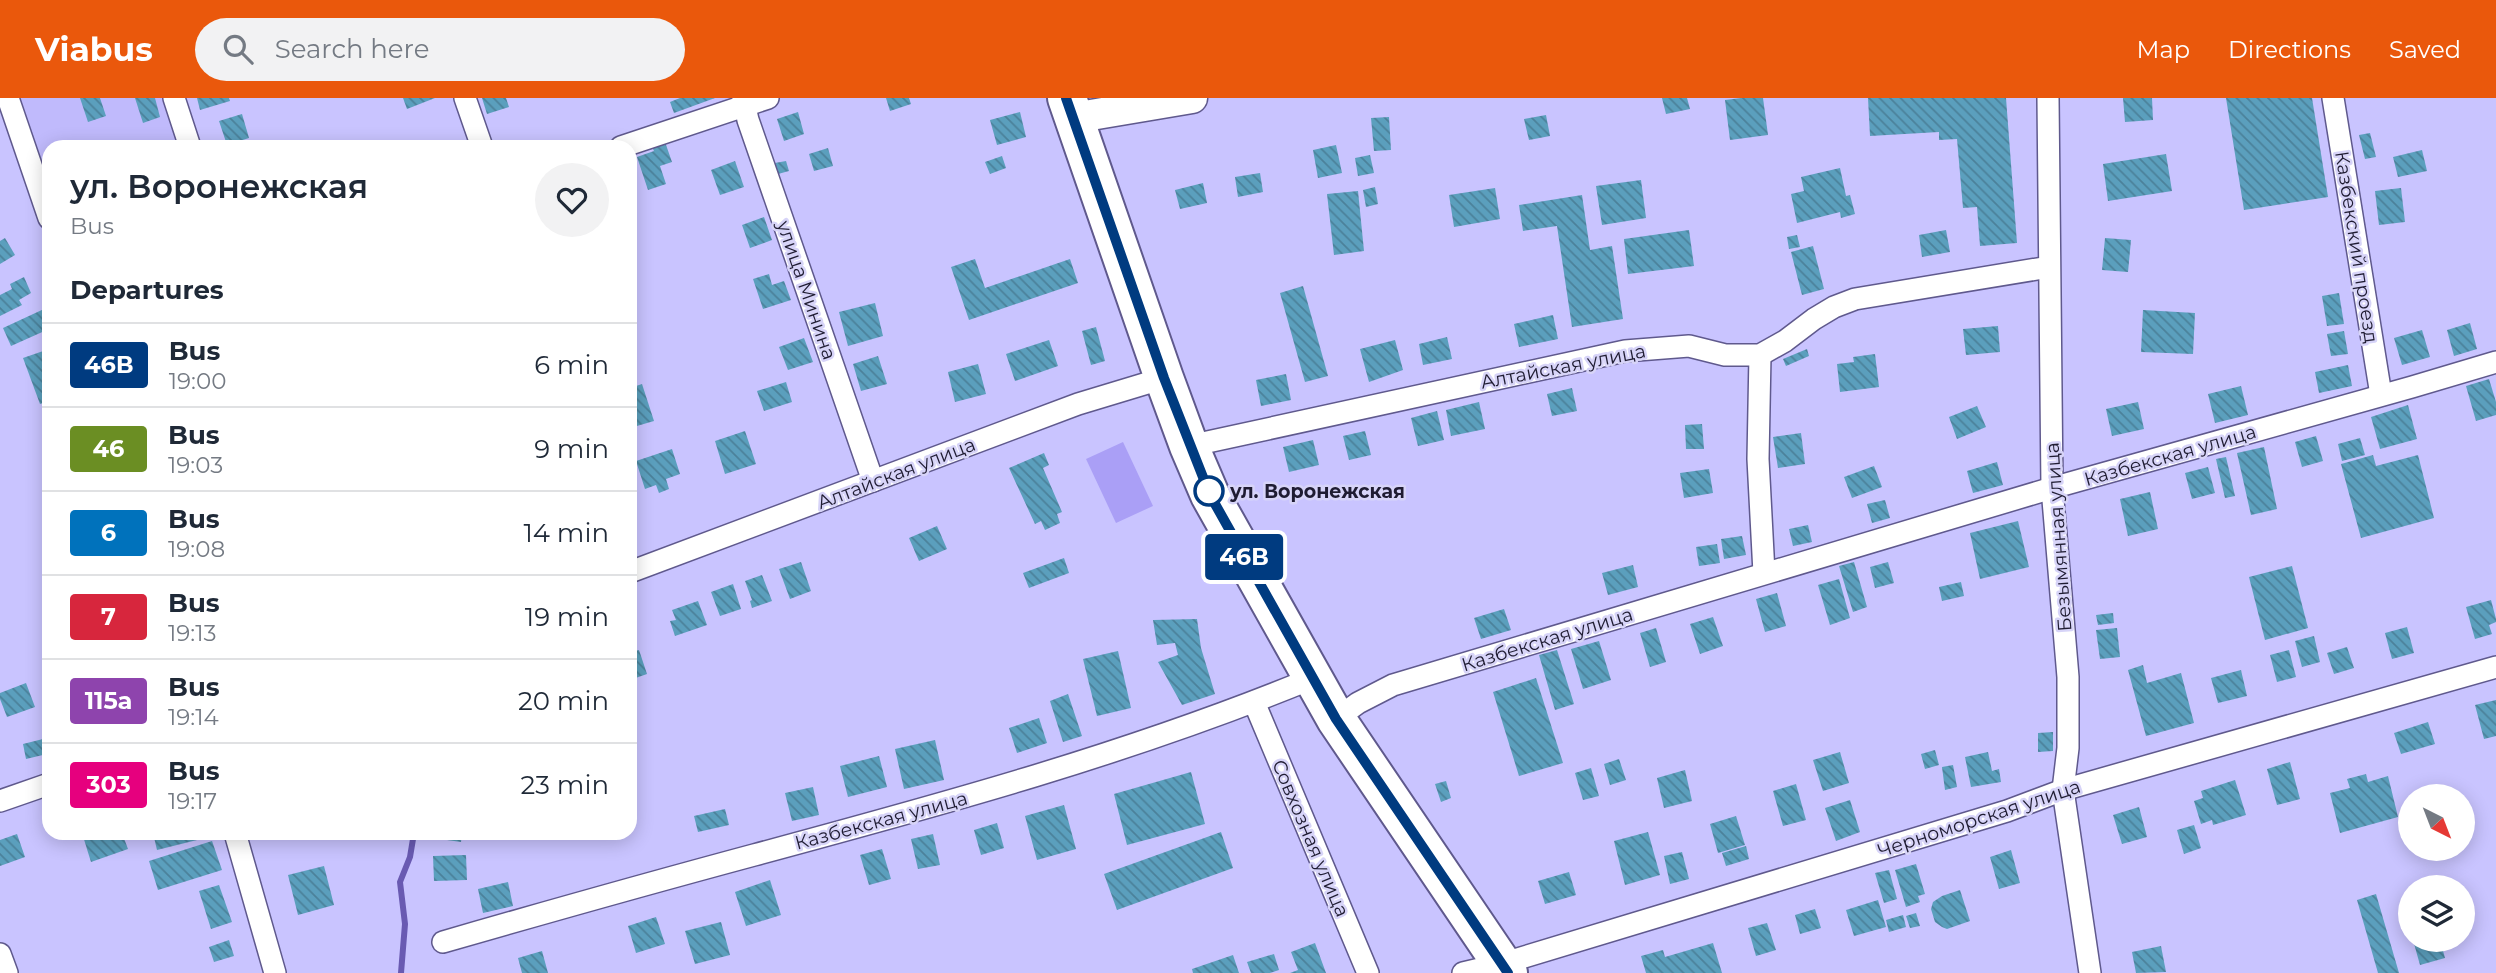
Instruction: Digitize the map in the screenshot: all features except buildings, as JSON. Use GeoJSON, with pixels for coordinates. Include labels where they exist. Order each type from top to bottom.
{"type":"FeatureCollection","features":[{"type":"Feature","properties":{"kind":"highway"},"geometry":{"type":"LineString","coordinates":[[1070,108],[1164,378],[1210,495],[1336,719],[1504,968]]}},
{"type":"Feature","properties":{"kind":"main road"},"geometry":{"type":"LineString","coordinates":[[1070,108],[1192,98]]}},
{"type":"Feature","properties":{"kind":"street"},"geometry":{"type":"LineString","coordinates":[[8,98],[42,198]]}},
{"type":"Feature","properties":{"kind":"street"},"geometry":{"type":"LineString","coordinates":[[174,98],[188,140]]}},
{"type":"Feature","properties":{"kind":"street"},"geometry":{"type":"LineString","coordinates":[[465,98],[480,140]]}},
{"type":"Feature","properties":{"kind":"street"},"geometry":{"type":"LineString","coordinates":[[637,141],[744,102],[768,98]]}},
{"type":"Feature","properties":{"kind":"street","name":"Безымянная улица"},"geometry":{"type":"LineString","coordinates":[[2048,98],[2052,488],[2068,677],[2068,748],[2063,790],[2090,973]]}},
{"type":"Feature","properties":{"kind":"street","name":"Казбекский проезд"},"geometry":{"type":"LineString","coordinates":[[2333,98],[2381,395]]}},
{"type":"Feature","properties":{"kind":"street","name":"улица Минина"},"geometry":{"type":"LineString","coordinates":[[744,102],[873,481]]}},
{"type":"Feature","properties":{"kind":"street"},"geometry":{"type":"LineString","coordinates":[[1764,573],[1758,459],[1760,355],[1824,313],[1855,299],[2049,267]]}},
{"type":"Feature","properties":{"kind":"street","name":"Алтайская улица"},"geometry":{"type":"LineString","coordinates":[[1189,446],[1625,351],[1689,346],[1725,355],[1760,355]]}},
{"type":"Feature","properties":{"kind":"street","name":"Казбекская улица"},"geometry":{"type":"LineString","coordinates":[[1336,719],[1358,703],[1393,685],[2052,488],[2496,362]]}},
{"type":"Feature","properties":{"kind":"street","name":"Алтайская улица"},"geometry":{"type":"LineString","coordinates":[[637,569],[1078,404],[1164,378]]}},
{"type":"Feature","properties":{"kind":"street","name":"Черноморская улица"},"geometry":{"type":"LineString","coordinates":[[1463,973],[1504,968],[2007,811],[2063,790],[2496,667]]}},
{"type":"Feature","properties":{"kind":"street","name":"Казбекская улица"},"geometry":{"type":"LineString","coordinates":[[443,943],[628,889],[1054,772],[1254,702],[1313,678]]}},
{"type":"Feature","properties":{"kind":"street","name":"Совхозная улица"},"geometry":{"type":"LineString","coordinates":[[1254,702],[1368,973]]}},
{"type":"Feature","properties":{"kind":"street"},"geometry":{"type":"LineString","coordinates":[[0,801],[42,786]]}},
{"type":"Feature","properties":{"kind":"street"},"geometry":{"type":"LineString","coordinates":[[237,840],[275,973]]}},
{"type":"Feature","properties":{"kind":"street"},"geometry":{"type":"LineString","coordinates":[[0,954],[7,973]]}},
{"type":"Feature","properties":{"kind":"shaded area"},"geometry":{"type":"Polygon","coordinates":[[[18,98],[164,98],[178,140],[42,140],[42,171],[18,98]]]}},
{"type":"Feature","properties":{"kind":"shaded area"},"geometry":{"type":"Polygon","coordinates":[[[1123,442],[1153,506],[1116,523],[1086,459],[1123,442]]]}},
{"type":"Feature","properties":{"kind":"waterway"},"geometry":{"type":"LineString","coordinates":[[401,973],[405,924],[400,882],[410,857],[413,840]]}},
{"type":"Feature","properties":{"kind":"bus line","name":"46В"},"geometry":{"type":"LineString","coordinates":[[1066,98],[1164,378],[1210,495],[1336,719],[1508,973]]}},
{"type":"Feature","properties":{"kind":"place","name":"ул. Воронежская"},"geometry":{"type":"Point","coordinates":[1209,491]}}]}
